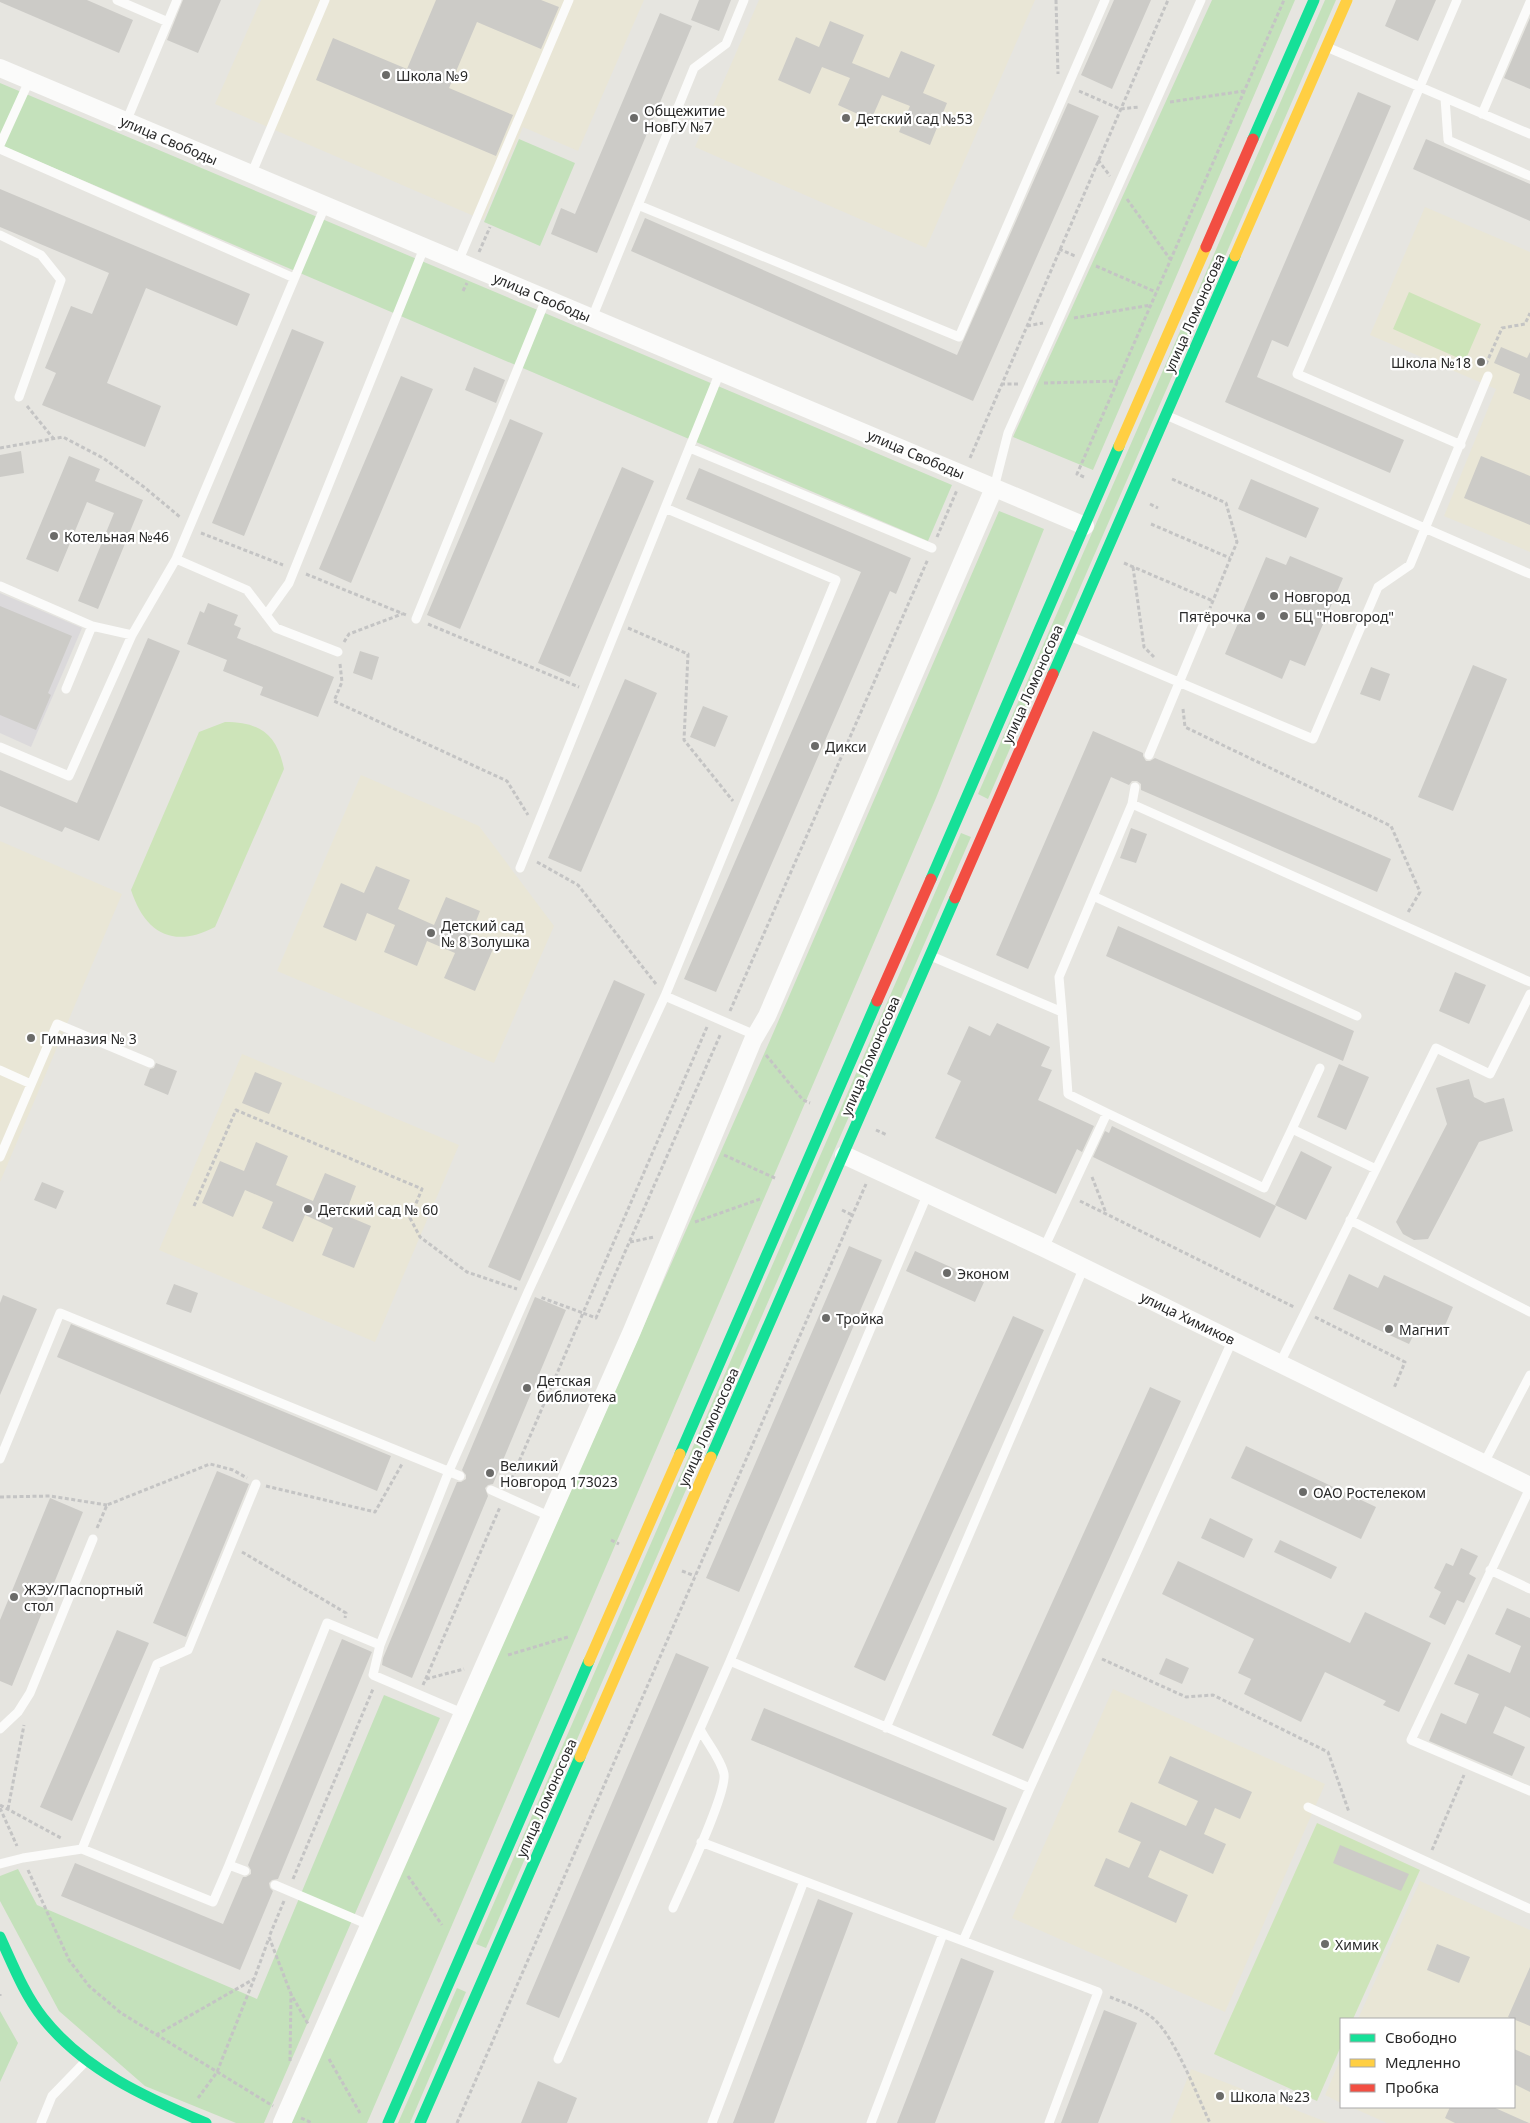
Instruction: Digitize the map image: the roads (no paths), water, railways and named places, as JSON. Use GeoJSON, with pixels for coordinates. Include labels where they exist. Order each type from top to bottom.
{"type":"FeatureCollection","features":[{"type":"Feature","properties":{"kind":"main road","name":"улица Ломоносова"},"geometry":{"type":"LineString","coordinates":[[420,2123],[471,1968],[830,1111],[974,816],[1069,636],[1166,414],[1194,313],[1314,0]]}},
{"type":"Feature","properties":{"kind":"main road","name":"улица Ломоносова"},"geometry":{"type":"LineString","coordinates":[[388,2123],[471,1968],[844,1154],[930,955],[974,816],[1085,526],[1194,313],[1326,47],[1347,0]]}},
{"type":"Feature","properties":{"kind":"main road"},"geometry":{"type":"LineString","coordinates":[[0,1937],[28,1994],[44,2020],[56,2033],[86,2060],[138,2093],[206,2123]]}},
{"type":"Feature","properties":{"kind":"street","name":"улица Свободы"},"geometry":{"type":"LineString","coordinates":[[0,68],[1085,526]]}},
{"type":"Feature","properties":{"kind":"street"},"geometry":{"type":"LineString","coordinates":[[279,2115],[369,1925],[632,1332],[754,1038],[771,1007],[994,488]]}},
{"type":"Feature","properties":{"kind":"street","name":"улица Химиков"},"geometry":{"type":"LineString","coordinates":[[844,1154],[1084,1267],[1530,1487]]}},
{"type":"Feature","properties":{"kind":"lane"},"geometry":{"type":"LineString","coordinates":[[117,0],[168,22]]}},
{"type":"Feature","properties":{"kind":"lane"},"geometry":{"type":"LineString","coordinates":[[126,122],[177,0]]}},
{"type":"Feature","properties":{"kind":"lane"},"geometry":{"type":"LineString","coordinates":[[251,174],[325,0]]}},
{"type":"Feature","properties":{"kind":"lane"},"geometry":{"type":"LineString","coordinates":[[458,262],[569,0]]}},
{"type":"Feature","properties":{"kind":"lane"},"geometry":{"type":"LineString","coordinates":[[592,318],[694,68],[726,44],[744,0]]}},
{"type":"Feature","properties":{"kind":"lane"},"geometry":{"type":"LineString","coordinates":[[638,205],[959,337],[1105,0]]}},
{"type":"Feature","properties":{"kind":"lane"},"geometry":{"type":"LineString","coordinates":[[994,488],[1008,433],[1200,0]]}},
{"type":"Feature","properties":{"kind":"lane"},"geometry":{"type":"LineString","coordinates":[[1457,0],[1297,374],[1461,445]]}},
{"type":"Feature","properties":{"kind":"lane"},"geometry":{"type":"LineString","coordinates":[[1482,114],[1530,2]]}},
{"type":"Feature","properties":{"kind":"lane"},"geometry":{"type":"LineString","coordinates":[[1326,47],[1530,134]]}},
{"type":"Feature","properties":{"kind":"lane"},"geometry":{"type":"LineString","coordinates":[[0,145],[29,80]]}},
{"type":"Feature","properties":{"kind":"lane"},"geometry":{"type":"LineString","coordinates":[[1445,98],[1448,140],[1530,176]]}},
{"type":"Feature","properties":{"kind":"lane"},"geometry":{"type":"LineString","coordinates":[[0,149],[294,278]]}},
{"type":"Feature","properties":{"kind":"lane"},"geometry":{"type":"LineString","coordinates":[[0,747],[69,776],[132,635],[176,559],[325,206]]}},
{"type":"Feature","properties":{"kind":"lane"},"geometry":{"type":"LineString","coordinates":[[0,235],[41,255],[61,280],[19,397]]}},
{"type":"Feature","properties":{"kind":"lane"},"geometry":{"type":"LineString","coordinates":[[266,615],[288,583],[424,248]]}},
{"type":"Feature","properties":{"kind":"lane"},"geometry":{"type":"LineString","coordinates":[[416,619],[546,299]]}},
{"type":"Feature","properties":{"kind":"lane"},"geometry":{"type":"LineString","coordinates":[[520,868],[720,372]]}},
{"type":"Feature","properties":{"kind":"lane"},"geometry":{"type":"LineString","coordinates":[[1069,636],[1313,739],[1378,588],[1410,565],[1488,376]]}},
{"type":"Feature","properties":{"kind":"lane"},"geometry":{"type":"LineString","coordinates":[[1166,414],[1530,574]]}},
{"type":"Feature","properties":{"kind":"lane"},"geometry":{"type":"LineString","coordinates":[[690,448],[932,548]]}},
{"type":"Feature","properties":{"kind":"lane"},"geometry":{"type":"LineString","coordinates":[[462,1713],[373,1675],[380,1645],[450,1472],[528,1292],[665,996],[836,580],[665,508]]}},
{"type":"Feature","properties":{"kind":"lane"},"geometry":{"type":"LineString","coordinates":[[176,559],[247,590],[276,628],[338,652]]}},
{"type":"Feature","properties":{"kind":"lane"},"geometry":{"type":"LineString","coordinates":[[0,586],[92,626],[132,635]]}},
{"type":"Feature","properties":{"kind":"lane"},"geometry":{"type":"LineString","coordinates":[[1149,755],[1206,618]]}},
{"type":"Feature","properties":{"kind":"lane"},"geometry":{"type":"LineString","coordinates":[[66,689],[92,626]]}},
{"type":"Feature","properties":{"kind":"lane"},"geometry":{"type":"LineString","coordinates":[[1135,787],[1132,804],[1059,977],[1068,1094],[1264,1188],[1320,1068]]}},
{"type":"Feature","properties":{"kind":"lane"},"geometry":{"type":"LineString","coordinates":[[1132,804],[1402,923],[1530,982]]}},
{"type":"Feature","properties":{"kind":"lane"},"geometry":{"type":"LineString","coordinates":[[1093,896],[1357,1016]]}},
{"type":"Feature","properties":{"kind":"lane"},"geometry":{"type":"LineString","coordinates":[[930,955],[1062,1012]]}},
{"type":"Feature","properties":{"kind":"lane"},"geometry":{"type":"LineString","coordinates":[[1280,1363],[1436,1048],[1490,1074],[1530,994]]}},
{"type":"Feature","properties":{"kind":"lane"},"geometry":{"type":"LineString","coordinates":[[665,996],[712,1016],[754,1038]]}},
{"type":"Feature","properties":{"kind":"lane"},"geometry":{"type":"LineString","coordinates":[[0,1157],[57,1024],[150,1063]]}},
{"type":"Feature","properties":{"kind":"lane"},"geometry":{"type":"LineString","coordinates":[[0,1070],[32,1084]]}},
{"type":"Feature","properties":{"kind":"lane"},"geometry":{"type":"LineString","coordinates":[[1044,1248],[1107,1113]]}},
{"type":"Feature","properties":{"kind":"lane"},"geometry":{"type":"LineString","coordinates":[[1292,1129],[1376,1169]]}},
{"type":"Feature","properties":{"kind":"lane"},"geometry":{"type":"LineString","coordinates":[[558,2059],[730,1661],[928,1193]]}},
{"type":"Feature","properties":{"kind":"lane"},"geometry":{"type":"LineString","coordinates":[[1350,1220],[1530,1312]]}},
{"type":"Feature","properties":{"kind":"lane"},"geometry":{"type":"LineString","coordinates":[[886,1728],[1084,1267]]}},
{"type":"Feature","properties":{"kind":"lane"},"geometry":{"type":"LineString","coordinates":[[0,1459],[60,1313],[460,1476]]}},
{"type":"Feature","properties":{"kind":"lane"},"geometry":{"type":"LineString","coordinates":[[963,1941],[1090,1654],[1233,1340]]}},
{"type":"Feature","properties":{"kind":"lane"},"geometry":{"type":"LineString","coordinates":[[1484,1463],[1530,1375]]}},
{"type":"Feature","properties":{"kind":"lane"},"geometry":{"type":"LineString","coordinates":[[82,1850],[157,1664],[188,1650],[256,1484]]}},
{"type":"Feature","properties":{"kind":"lane"},"geometry":{"type":"LineString","coordinates":[[1530,1487],[1411,1740],[1530,1791]]}},
{"type":"Feature","properties":{"kind":"lane"},"geometry":{"type":"LineString","coordinates":[[491,1490],[549,1516]]}},
{"type":"Feature","properties":{"kind":"lane"},"geometry":{"type":"LineString","coordinates":[[0,1729],[18,1712],[30,1693],[93,1539]]}},
{"type":"Feature","properties":{"kind":"lane"},"geometry":{"type":"LineString","coordinates":[[1490,1570],[1530,1589]]}},
{"type":"Feature","properties":{"kind":"lane"},"geometry":{"type":"LineString","coordinates":[[0,1864],[23,1858],[82,1850],[213,1902],[328,1623],[380,1645]]}},
{"type":"Feature","properties":{"kind":"lane"},"geometry":{"type":"LineString","coordinates":[[730,1661],[1030,1788]]}},
{"type":"Feature","properties":{"kind":"lane"},"geometry":{"type":"LineString","coordinates":[[673,1908],[720,1795],[724,1775],[720,1763],[700,1729]]}},
{"type":"Feature","properties":{"kind":"lane"},"geometry":{"type":"LineString","coordinates":[[1308,1807],[1530,1908]]}},
{"type":"Feature","properties":{"kind":"lane"},"geometry":{"type":"LineString","coordinates":[[701,1842],[1098,1992],[1049,2123]]}},
{"type":"Feature","properties":{"kind":"lane"},"geometry":{"type":"LineString","coordinates":[[229,1865],[245,1871]]}},
{"type":"Feature","properties":{"kind":"lane"},"geometry":{"type":"LineString","coordinates":[[712,2123],[804,1881]]}},
{"type":"Feature","properties":{"kind":"lane"},"geometry":{"type":"LineString","coordinates":[[275,1885],[369,1925]]}},
{"type":"Feature","properties":{"kind":"lane"},"geometry":{"type":"LineString","coordinates":[[871,2123],[944,1934]]}},
{"type":"Feature","properties":{"kind":"lane"},"geometry":{"type":"LineString","coordinates":[[41,2123],[52,2096],[86,2060]]}},
{"type":"Feature","properties":{"kind":"place","name":"Школа №9"},"geometry":{"type":"Point","coordinates":[386,75]}},
{"type":"Feature","properties":{"kind":"place","name":"Общежитие НовГУ №7"},"geometry":{"type":"Point","coordinates":[634,118]}},
{"type":"Feature","properties":{"kind":"place","name":"Детский сад №53"},"geometry":{"type":"Point","coordinates":[846,118]}},
{"type":"Feature","properties":{"kind":"place","name":"Школа №18"},"geometry":{"type":"Point","coordinates":[1481,362]}},
{"type":"Feature","properties":{"kind":"place","name":"Котельная №46"},"geometry":{"type":"Point","coordinates":[54,536]}},
{"type":"Feature","properties":{"kind":"place","name":"Новгород"},"geometry":{"type":"Point","coordinates":[1274,596]}},
{"type":"Feature","properties":{"kind":"place","name":"Пятёрочка"},"geometry":{"type":"Point","coordinates":[1261,616]}},
{"type":"Feature","properties":{"kind":"place","name":"БЦ \"Новгород\""},"geometry":{"type":"Point","coordinates":[1284,616]}},
{"type":"Feature","properties":{"kind":"place","name":"Дикси"},"geometry":{"type":"Point","coordinates":[815,746]}},
{"type":"Feature","properties":{"kind":"place","name":"Детский сад № 8 Золушка"},"geometry":{"type":"Point","coordinates":[431,933]}},
{"type":"Feature","properties":{"kind":"place","name":"Гимназия № 3"},"geometry":{"type":"Point","coordinates":[31,1038]}},
{"type":"Feature","properties":{"kind":"place","name":"Детский сад № 60"},"geometry":{"type":"Point","coordinates":[308,1209]}},
{"type":"Feature","properties":{"kind":"place","name":"Эконом"},"geometry":{"type":"Point","coordinates":[947,1273]}},
{"type":"Feature","properties":{"kind":"place","name":"Тройка"},"geometry":{"type":"Point","coordinates":[826,1318]}},
{"type":"Feature","properties":{"kind":"place","name":"Магнит"},"geometry":{"type":"Point","coordinates":[1389,1329]}},
{"type":"Feature","properties":{"kind":"place","name":"Детская библиотека"},"geometry":{"type":"Point","coordinates":[527,1388]}},
{"type":"Feature","properties":{"kind":"place","name":"Великий Новгород 173023"},"geometry":{"type":"Point","coordinates":[490,1473]}},
{"type":"Feature","properties":{"kind":"place","name":"ОАО Ростелеком"},"geometry":{"type":"Point","coordinates":[1303,1492]}},
{"type":"Feature","properties":{"kind":"place","name":"ЖЭУ/Паспортный стол"},"geometry":{"type":"Point","coordinates":[14,1597]}},
{"type":"Feature","properties":{"kind":"place","name":"Химик"},"geometry":{"type":"Point","coordinates":[1325,1944]}},
{"type":"Feature","properties":{"kind":"place","name":"Школа №23"},"geometry":{"type":"Point","coordinates":[1220,2096]}}]}
